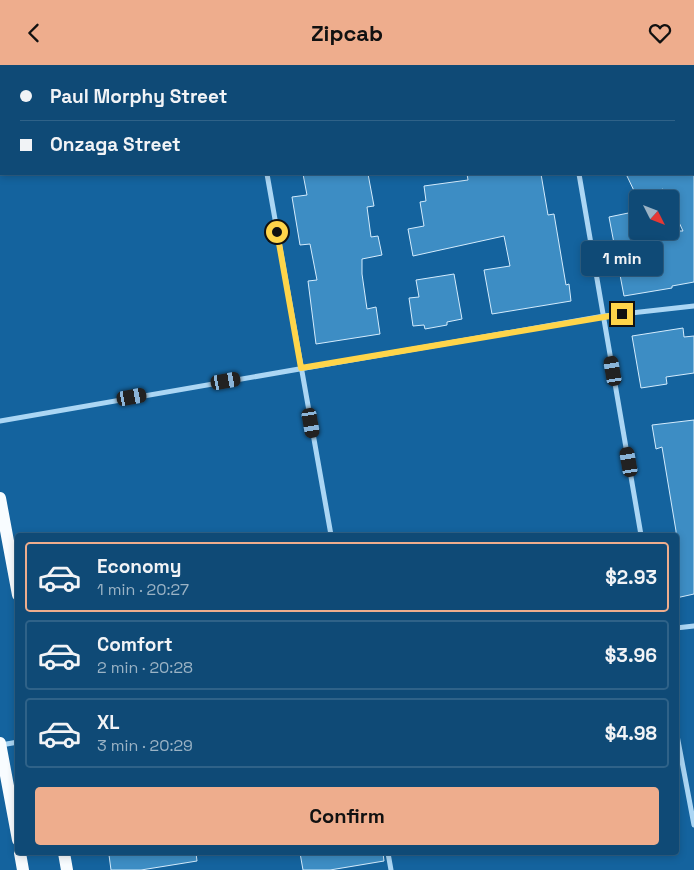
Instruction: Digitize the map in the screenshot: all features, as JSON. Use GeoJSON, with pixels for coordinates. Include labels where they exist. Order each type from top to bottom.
{"type":"FeatureCollection","features":[{"type":"Feature","properties":{"kind":"main road"},"geometry":{"type":"LineString","coordinates":[[0,497],[15,579]]}},
{"type":"Feature","properties":{"kind":"main road"},"geometry":{"type":"LineString","coordinates":[[0,744],[15,824]]}},
{"type":"Feature","properties":{"kind":"main road"},"geometry":{"type":"LineString","coordinates":[[20,855],[23,870]]}},
{"type":"Feature","properties":{"kind":"main road"},"geometry":{"type":"LineString","coordinates":[[64,855],[67,870]]}},
{"type":"Feature","properties":{"kind":"street"},"geometry":{"type":"LineString","coordinates":[[267,175],[331,533]]}},
{"type":"Feature","properties":{"kind":"street"},"geometry":{"type":"LineString","coordinates":[[579,175],[641,533]]}},
{"type":"Feature","properties":{"kind":"street"},"geometry":{"type":"LineString","coordinates":[[0,421],[604,316],[694,306]]}},
{"type":"Feature","properties":{"kind":"street"},"geometry":{"type":"LineString","coordinates":[[679,628],[694,625]]}},
{"type":"Feature","properties":{"kind":"street"},"geometry":{"type":"LineString","coordinates":[[0,744],[15,742]]}},
{"type":"Feature","properties":{"kind":"street"},"geometry":{"type":"LineString","coordinates":[[679,746],[694,825]]}},
{"type":"Feature","properties":{"kind":"street"},"geometry":{"type":"LineString","coordinates":[[388,855],[391,870]]}},
{"type":"Feature","properties":{"kind":"building"},"geometry":{"type":"Polygon","coordinates":[[[303,175],[368,175],[374,206],[367,207],[371,237],[378,236],[382,255],[362,259],[362,274],[367,309],[376,307],[380,334],[316,344],[308,281],[317,280],[310,244],[300,245],[292,197],[307,195],[303,175]]]}},
{"type":"Feature","properties":{"kind":"building"},"geometry":{"type":"Polygon","coordinates":[[[467,175],[541,175],[548,215],[554,214],[566,285],[569,284],[571,301],[492,314],[484,270],[510,266],[504,236],[413,256],[408,229],[424,226],[420,202],[426,201],[424,186],[468,180],[467,175]]]}},
{"type":"Feature","properties":{"kind":"building"},"geometry":{"type":"Polygon","coordinates":[[[626,175],[694,175],[694,282],[672,286],[672,288],[624,296],[609,217],[629,213],[629,240],[679,240],[679,231],[683,231],[679,222],[679,190],[634,190],[626,175]]]}},
{"type":"Feature","properties":{"kind":"building"},"geometry":{"type":"Polygon","coordinates":[[[454,274],[462,319],[447,322],[447,325],[425,329],[424,325],[413,326],[409,298],[419,297],[416,280],[454,274]]]}},
{"type":"Feature","properties":{"kind":"building"},"geometry":{"type":"Polygon","coordinates":[[[683,328],[684,337],[694,336],[694,373],[666,377],[667,384],[641,388],[632,336],[683,328]]]}},
{"type":"Feature","properties":{"kind":"building"},"geometry":{"type":"Polygon","coordinates":[[[694,420],[694,594],[679,597],[679,533],[676,533],[662,447],[656,449],[652,425],[694,420]]]}},
{"type":"Feature","properties":{"kind":"building"},"geometry":{"type":"Polygon","coordinates":[[[109,855],[196,855],[197,861],[141,870],[111,870],[109,855]]]}},
{"type":"Feature","properties":{"kind":"building"},"geometry":{"type":"Polygon","coordinates":[[[300,855],[383,855],[384,861],[330,870],[303,870],[300,855]]]}},
{"type":"Feature","properties":{"kind":"route"},"geometry":{"type":"LineString","coordinates":[[277,232],[301,368],[622,314]]}}]}
